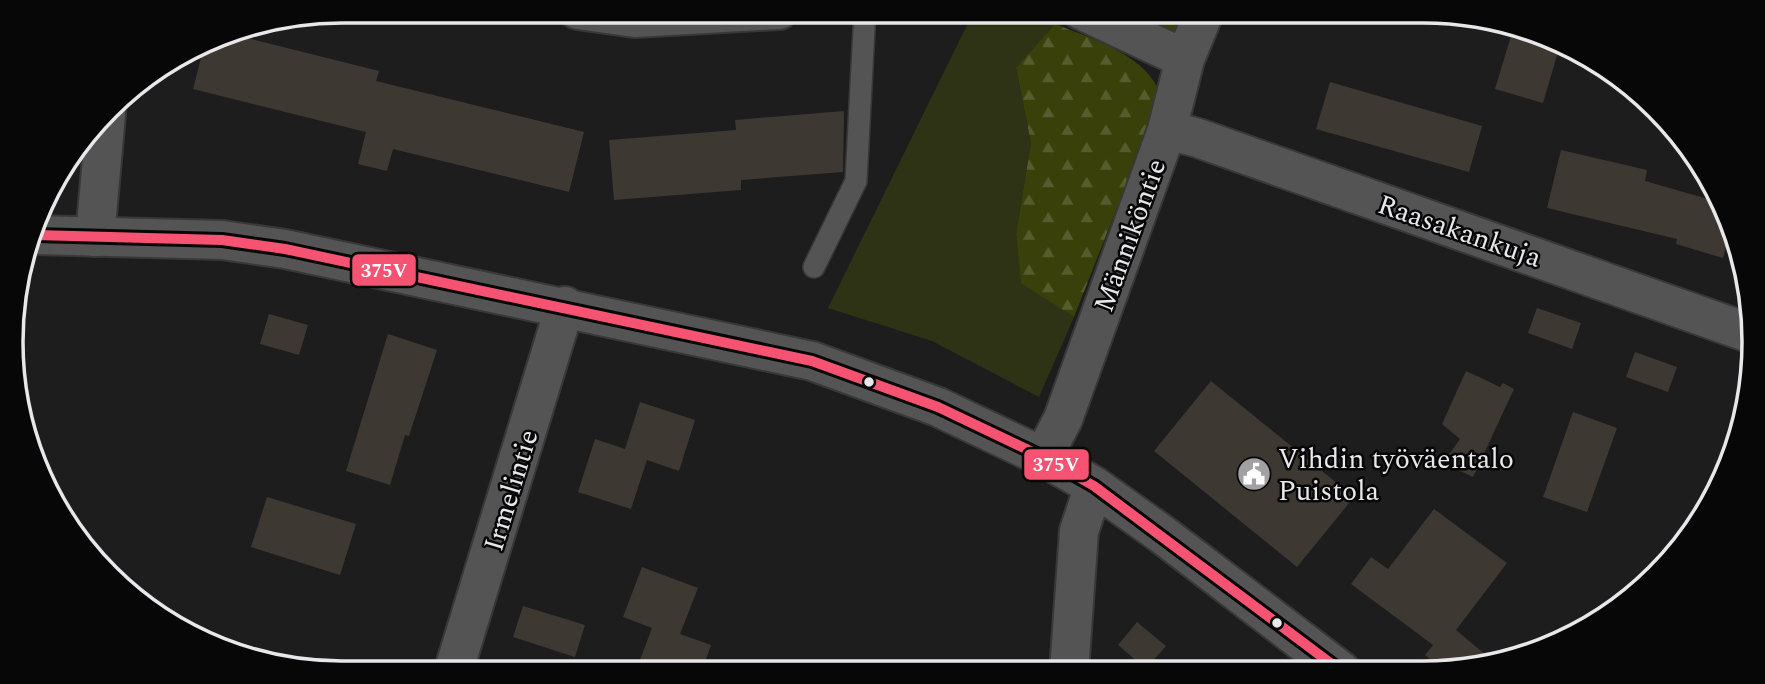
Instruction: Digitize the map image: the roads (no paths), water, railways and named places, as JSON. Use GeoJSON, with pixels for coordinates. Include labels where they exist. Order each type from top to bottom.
{"type":"FeatureCollection","features":[{"type":"Feature","properties":{"kind":"street"},"geometry":{"type":"LineString","coordinates":[[1109,23],[1185,59]]}},
{"type":"Feature","properties":{"kind":"street","name":"Männiköntie"},"geometry":{"type":"LineString","coordinates":[[1043,457],[1063,419],[1167,130],[1185,59],[1200,23]]}},
{"type":"Feature","properties":{"kind":"street"},"geometry":{"type":"LineString","coordinates":[[95,237],[105,129]]}},
{"type":"Feature","properties":{"kind":"street","name":"Raasakankuja"},"geometry":{"type":"LineString","coordinates":[[1167,130],[1212,143],[1742,330]]}},
{"type":"Feature","properties":{"kind":"street"},"geometry":{"type":"LineString","coordinates":[[41,235],[222,240],[285,248],[812,361],[938,407],[1043,457],[1094,486],[1328,661]]}},
{"type":"Feature","properties":{"kind":"street","name":"Irmelintie"},"geometry":{"type":"LineString","coordinates":[[457,661],[565,306]]}},
{"type":"Feature","properties":{"kind":"street"},"geometry":{"type":"LineString","coordinates":[[1070,661],[1079,531],[1094,486]]}},
{"type":"Feature","properties":{"kind":"lane"},"geometry":{"type":"LineString","coordinates":[[814,267],[856,181],[864,23]]}},
{"type":"Feature","properties":{"kind":"place","name":"Vihdin työväentalo Puistola"},"geometry":{"type":"Point","coordinates":[1254,474]}}]}
